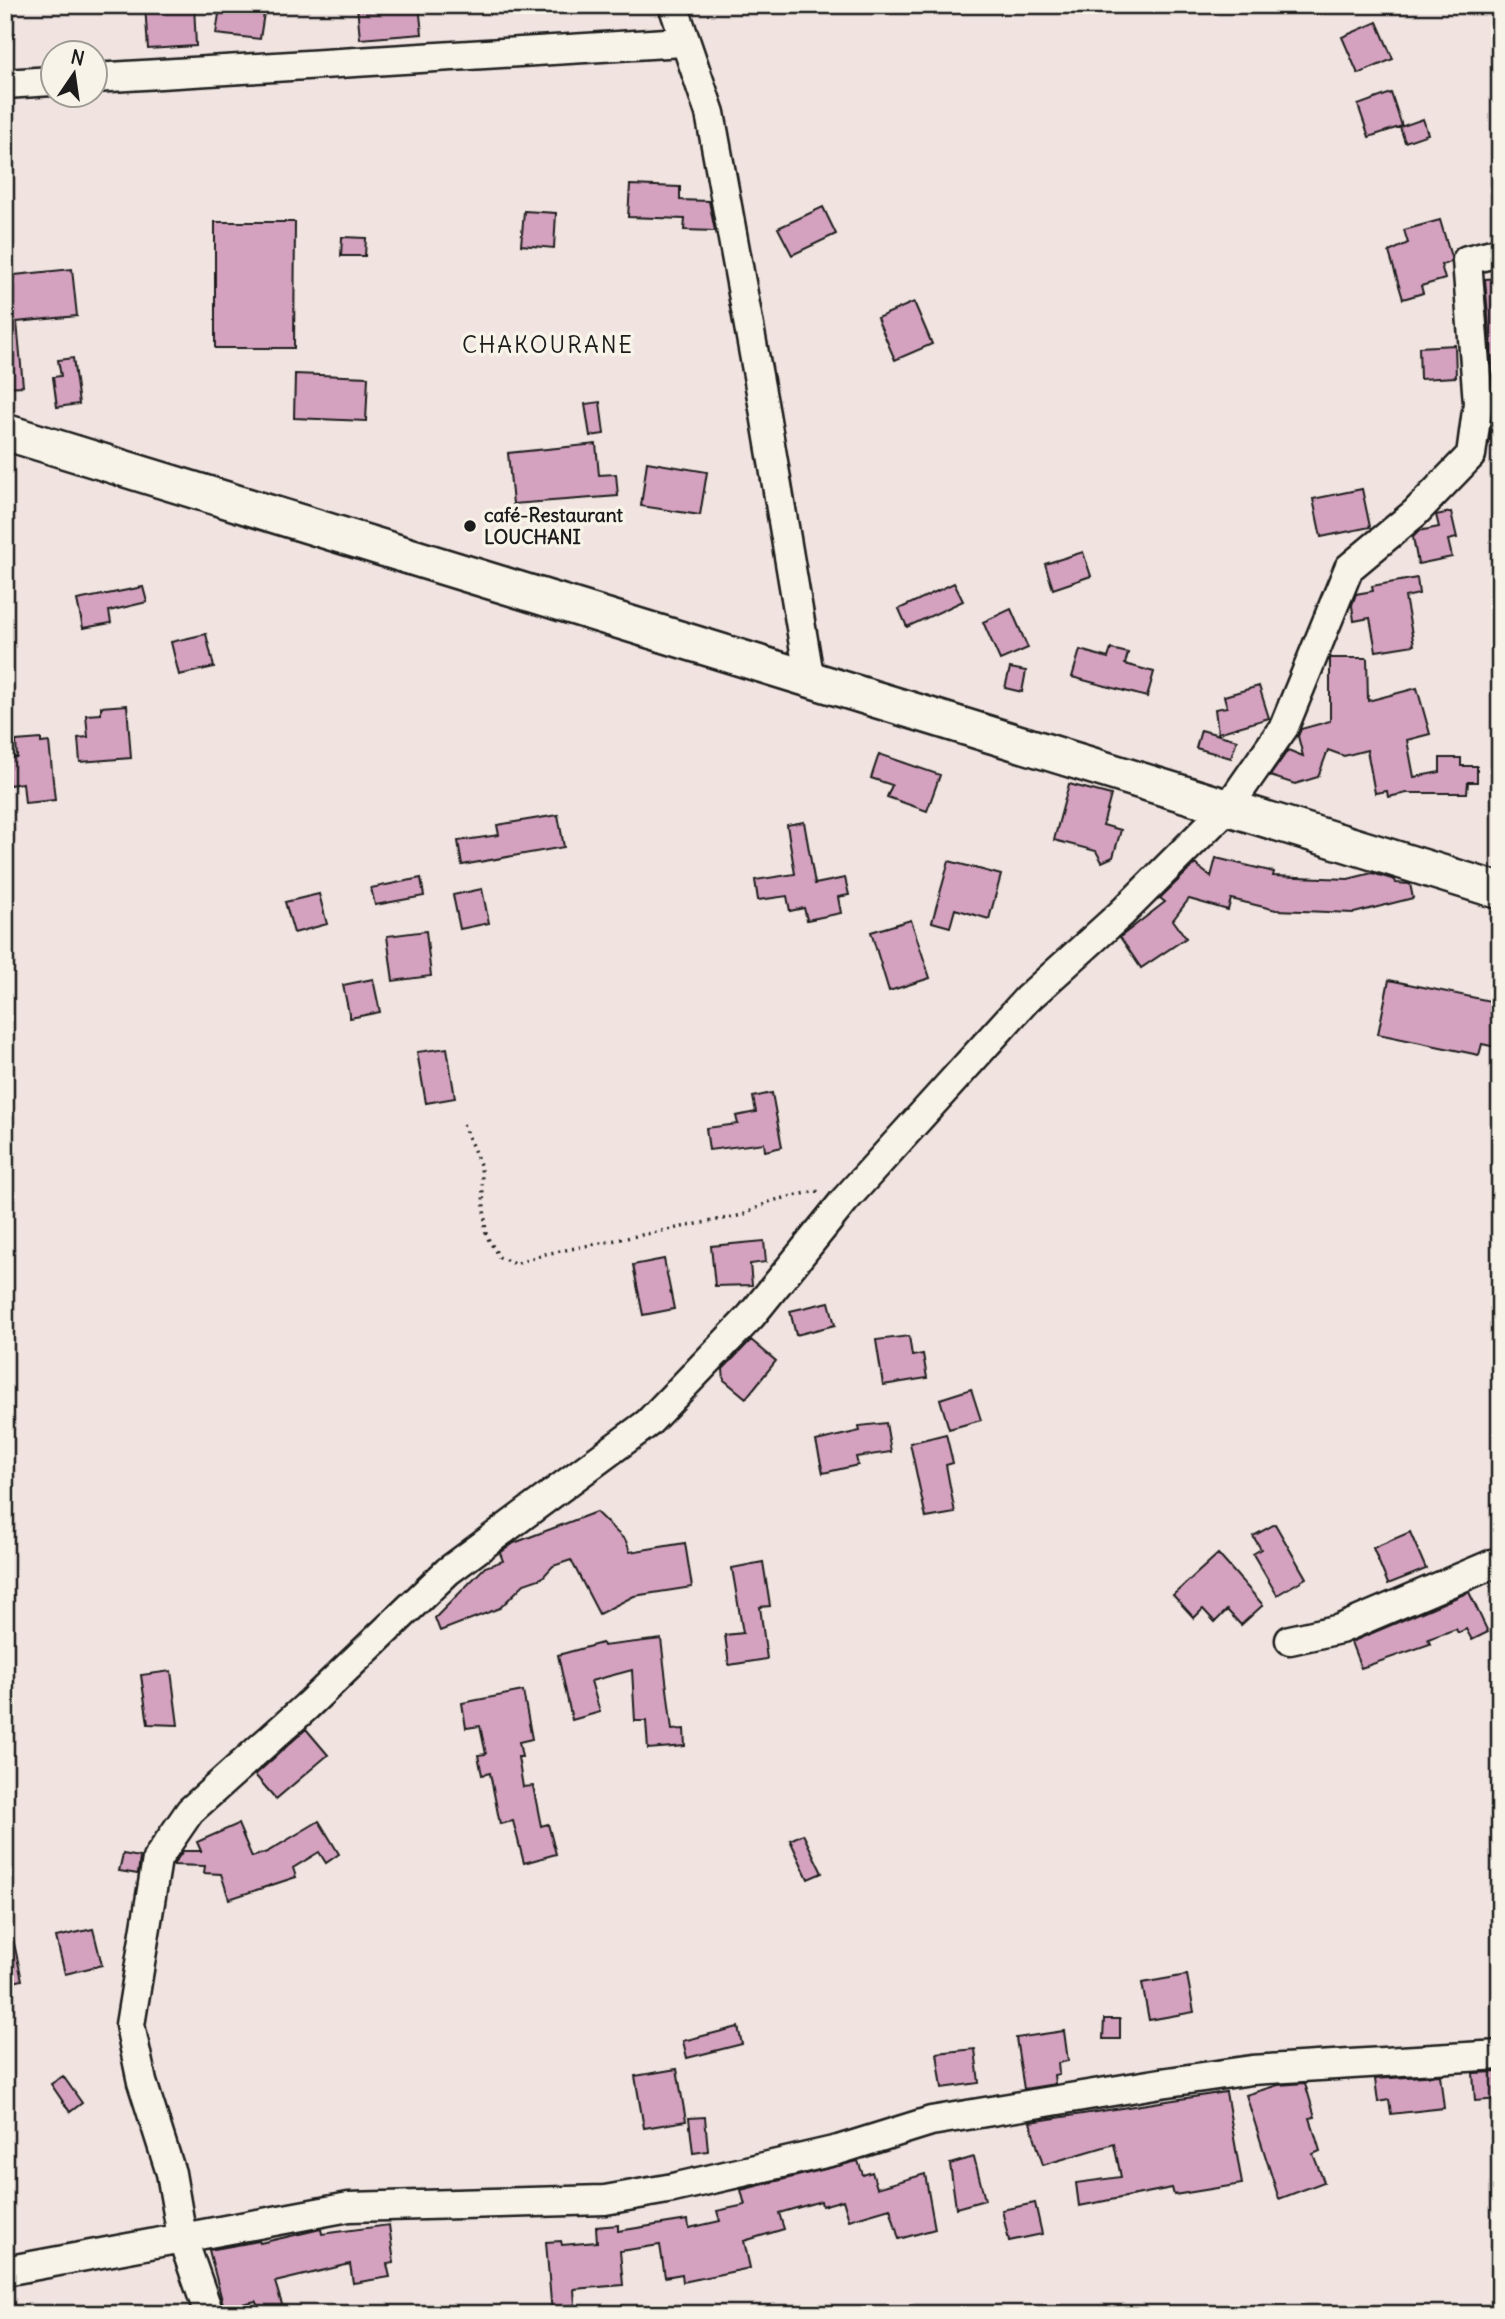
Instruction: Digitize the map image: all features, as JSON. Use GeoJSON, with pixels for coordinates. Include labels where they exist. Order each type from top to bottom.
{"type":"FeatureCollection","features":[{"type":"Feature","properties":{"kind":"main road"},"geometry":{"type":"LineString","coordinates":[[5,432],[1500,891]]}},
{"type":"Feature","properties":{"kind":"street"},"geometry":{"type":"LineString","coordinates":[[673,5],[683,42],[710,113],[810,681]]}},
{"type":"Feature","properties":{"kind":"street"},"geometry":{"type":"LineString","coordinates":[[108,77],[683,42]]}},
{"type":"Feature","properties":{"kind":"street"},"geometry":{"type":"LineString","coordinates":[[5,84],[38,82]]}},
{"type":"Feature","properties":{"kind":"street"},"geometry":{"type":"LineString","coordinates":[[209,2314],[182,2237],[171,2173],[142,2082],[130,2025],[157,1859],[190,1811],[306,1707],[448,1571],[648,1423],[751,1316],[844,1202],[1027,999],[1122,913],[1229,806],[1284,727],[1349,568],[1415,513],[1471,455],[1478,403],[1467,260],[1500,252]]}},
{"type":"Feature","properties":{"kind":"street"},"geometry":{"type":"LineString","coordinates":[[1290,1640],[1340,1629],[1500,1561]]}},
{"type":"Feature","properties":{"kind":"street"},"geometry":{"type":"LineString","coordinates":[[5,2271],[349,2207],[605,2200],[673,2188],[838,2150],[931,2121],[1045,2100],[1252,2070],[1500,2055]]}},
{"type":"Feature","properties":{"kind":"path"},"geometry":{"type":"LineString","coordinates":[[463,1124],[481,1167],[486,1235],[499,1257],[515,1264],[545,1254],[743,1215],[771,1201],[817,1191],[844,1202]]}},
{"type":"Feature","properties":{"kind":"building"},"geometry":{"type":"Polygon","coordinates":[[[145,5],[194,5],[196,46],[148,49],[145,5]]]}},
{"type":"Feature","properties":{"kind":"building"},"geometry":{"type":"Polygon","coordinates":[[[357,5],[419,5],[422,34],[360,39],[357,5]]]}},
{"type":"Feature","properties":{"kind":"building"},"geometry":{"type":"Polygon","coordinates":[[[220,7],[264,13],[260,39],[216,34],[220,7]]]}},
{"type":"Feature","properties":{"kind":"building"},"geometry":{"type":"Polygon","coordinates":[[[1377,22],[1393,59],[1358,74],[1342,37],[1377,22]]]}},
{"type":"Feature","properties":{"kind":"building"},"geometry":{"type":"Polygon","coordinates":[[[1391,93],[1402,126],[1369,137],[1358,105],[1391,93]]]}},
{"type":"Feature","properties":{"kind":"building"},"geometry":{"type":"Polygon","coordinates":[[[1423,119],[1428,134],[1405,142],[1400,127],[1423,119]]]}},
{"type":"Feature","properties":{"kind":"building"},"geometry":{"type":"Polygon","coordinates":[[[630,185],[680,187],[680,200],[709,201],[715,231],[684,230],[685,219],[628,217],[630,185]]]}},
{"type":"Feature","properties":{"kind":"building"},"geometry":{"type":"Polygon","coordinates":[[[823,207],[836,234],[792,255],[778,228],[823,207]]]}},
{"type":"Feature","properties":{"kind":"building"},"geometry":{"type":"Polygon","coordinates":[[[524,211],[556,213],[554,248],[521,245],[524,211]]]}},
{"type":"Feature","properties":{"kind":"building"},"geometry":{"type":"Polygon","coordinates":[[[1440,220],[1451,257],[1451,262],[1441,265],[1445,279],[1421,286],[1423,293],[1403,299],[1389,252],[1408,243],[1404,230],[1440,220]]]}},
{"type":"Feature","properties":{"kind":"building"},"geometry":{"type":"Polygon","coordinates":[[[215,222],[295,222],[294,348],[215,348],[215,222]]]}},
{"type":"Feature","properties":{"kind":"building"},"geometry":{"type":"Polygon","coordinates":[[[342,237],[366,238],[365,256],[341,256],[342,237]]]}},
{"type":"Feature","properties":{"kind":"building"},"geometry":{"type":"Polygon","coordinates":[[[72,269],[77,316],[17,322],[23,386],[5,387],[5,276],[72,269]]]}},
{"type":"Feature","properties":{"kind":"building"},"geometry":{"type":"Polygon","coordinates":[[[1500,278],[1500,440],[1490,440],[1495,402],[1485,279],[1500,278]]]}},
{"type":"Feature","properties":{"kind":"building"},"geometry":{"type":"Polygon","coordinates":[[[914,302],[932,344],[895,360],[877,318],[914,302]]]}},
{"type":"Feature","properties":{"kind":"building"},"geometry":{"type":"Polygon","coordinates":[[[1455,345],[1456,377],[1420,379],[1419,347],[1455,345]]]}},
{"type":"Feature","properties":{"kind":"building"},"geometry":{"type":"Polygon","coordinates":[[[73,358],[79,404],[57,407],[53,377],[61,376],[58,360],[73,358]]]}},
{"type":"Feature","properties":{"kind":"building"},"geometry":{"type":"Polygon","coordinates":[[[295,374],[368,377],[366,421],[294,418],[295,374]]]}},
{"type":"Feature","properties":{"kind":"building"},"geometry":{"type":"Polygon","coordinates":[[[600,402],[604,434],[590,436],[585,404],[600,402]]]}},
{"type":"Feature","properties":{"kind":"building"},"geometry":{"type":"Polygon","coordinates":[[[596,444],[599,475],[616,474],[618,496],[513,504],[508,453],[596,444]]]}},
{"type":"Feature","properties":{"kind":"building"},"geometry":{"type":"Polygon","coordinates":[[[647,462],[707,472],[700,515],[641,506],[647,462]]]}},
{"type":"Feature","properties":{"kind":"building"},"geometry":{"type":"Polygon","coordinates":[[[1362,489],[1370,527],[1321,537],[1313,499],[1362,489]]]}},
{"type":"Feature","properties":{"kind":"building"},"geometry":{"type":"Polygon","coordinates":[[[1451,512],[1457,538],[1448,540],[1452,557],[1418,564],[1413,537],[1419,531],[1439,527],[1436,515],[1451,512]]]}},
{"type":"Feature","properties":{"kind":"building"},"geometry":{"type":"Polygon","coordinates":[[[1083,552],[1091,576],[1053,589],[1045,564],[1083,552]]]}},
{"type":"Feature","properties":{"kind":"building"},"geometry":{"type":"Polygon","coordinates":[[[1417,578],[1419,594],[1405,597],[1414,645],[1376,651],[1370,618],[1354,621],[1352,605],[1356,594],[1373,591],[1372,586],[1417,578]]]}},
{"type":"Feature","properties":{"kind":"building"},"geometry":{"type":"Polygon","coordinates":[[[954,583],[963,601],[907,627],[899,609],[954,583]]]}},
{"type":"Feature","properties":{"kind":"building"},"geometry":{"type":"Polygon","coordinates":[[[143,587],[147,602],[109,611],[111,623],[83,628],[77,600],[143,587]]]}},
{"type":"Feature","properties":{"kind":"building"},"geometry":{"type":"Polygon","coordinates":[[[1011,609],[1028,648],[1000,660],[983,622],[1011,609]]]}},
{"type":"Feature","properties":{"kind":"building"},"geometry":{"type":"Polygon","coordinates":[[[206,634],[214,667],[179,675],[171,642],[206,634]]]}},
{"type":"Feature","properties":{"kind":"building"},"geometry":{"type":"Polygon","coordinates":[[[1111,649],[1128,653],[1125,664],[1154,672],[1147,697],[1072,677],[1080,650],[1108,658],[1111,649]]]}},
{"type":"Feature","properties":{"kind":"building"},"geometry":{"type":"Polygon","coordinates":[[[1330,658],[1367,658],[1368,701],[1417,688],[1430,734],[1407,740],[1414,777],[1440,772],[1440,758],[1461,758],[1461,766],[1477,766],[1477,782],[1468,782],[1467,793],[1407,793],[1388,797],[1387,791],[1375,793],[1367,750],[1344,756],[1328,750],[1318,777],[1295,784],[1270,776],[1288,750],[1303,756],[1298,736],[1301,729],[1330,721],[1330,658]]]}},
{"type":"Feature","properties":{"kind":"building"},"geometry":{"type":"Polygon","coordinates":[[[1010,668],[1026,671],[1022,692],[1005,688],[1010,668]]]}},
{"type":"Feature","properties":{"kind":"building"},"geometry":{"type":"Polygon","coordinates":[[[1259,686],[1269,718],[1218,733],[1215,709],[1227,707],[1224,696],[1259,686]]]}},
{"type":"Feature","properties":{"kind":"building"},"geometry":{"type":"Polygon","coordinates":[[[127,705],[131,758],[80,762],[78,738],[88,737],[86,715],[101,714],[101,707],[127,705]]]}},
{"type":"Feature","properties":{"kind":"building"},"geometry":{"type":"Polygon","coordinates":[[[1201,730],[1237,740],[1231,758],[1196,748],[1201,730]]]}},
{"type":"Feature","properties":{"kind":"building"},"geometry":{"type":"Polygon","coordinates":[[[41,739],[41,743],[49,742],[55,800],[25,803],[23,783],[9,785],[6,758],[17,757],[16,741],[41,739]]]}},
{"type":"Feature","properties":{"kind":"building"},"geometry":{"type":"Polygon","coordinates":[[[879,754],[940,775],[927,811],[887,797],[892,785],[871,778],[879,754]]]}},
{"type":"Feature","properties":{"kind":"building"},"geometry":{"type":"Polygon","coordinates":[[[1069,784],[1111,795],[1103,825],[1121,830],[1113,857],[1102,862],[1096,851],[1054,840],[1069,784]]]}},
{"type":"Feature","properties":{"kind":"building"},"geometry":{"type":"Polygon","coordinates":[[[558,815],[564,847],[462,865],[458,841],[499,835],[497,825],[558,815]]]}},
{"type":"Feature","properties":{"kind":"building"},"geometry":{"type":"Polygon","coordinates":[[[804,822],[815,884],[845,878],[849,895],[838,897],[841,913],[807,920],[804,908],[790,911],[787,896],[758,900],[755,880],[795,874],[787,825],[804,822]]]}},
{"type":"Feature","properties":{"kind":"building"},"geometry":{"type":"Polygon","coordinates":[[[1216,858],[1274,872],[1273,876],[1348,879],[1372,873],[1395,880],[1396,883],[1410,884],[1413,898],[1354,913],[1276,910],[1231,899],[1228,910],[1189,899],[1173,920],[1186,938],[1141,968],[1120,937],[1165,902],[1160,898],[1195,864],[1211,877],[1216,858]]]}},
{"type":"Feature","properties":{"kind":"building"},"geometry":{"type":"Polygon","coordinates":[[[949,861],[1001,875],[989,919],[955,909],[950,927],[932,922],[949,861]]]}},
{"type":"Feature","properties":{"kind":"building"},"geometry":{"type":"Polygon","coordinates":[[[421,878],[424,896],[375,905],[371,888],[421,878]]]}},
{"type":"Feature","properties":{"kind":"building"},"geometry":{"type":"Polygon","coordinates":[[[482,889],[489,923],[460,929],[453,895],[482,889]]]}},
{"type":"Feature","properties":{"kind":"building"},"geometry":{"type":"Polygon","coordinates":[[[319,894],[327,924],[294,933],[285,902],[319,894]]]}},
{"type":"Feature","properties":{"kind":"building"},"geometry":{"type":"Polygon","coordinates":[[[911,920],[930,978],[889,991],[871,932],[911,920]]]}},
{"type":"Feature","properties":{"kind":"building"},"geometry":{"type":"Polygon","coordinates":[[[426,931],[431,976],[393,981],[387,936],[426,931]]]}},
{"type":"Feature","properties":{"kind":"building"},"geometry":{"type":"Polygon","coordinates":[[[373,979],[380,1012],[350,1018],[343,985],[373,979]]]}},
{"type":"Feature","properties":{"kind":"building"},"geometry":{"type":"Polygon","coordinates":[[[1389,980],[1500,1003],[1500,1048],[1482,1044],[1479,1055],[1378,1034],[1389,980]]]}},
{"type":"Feature","properties":{"kind":"building"},"geometry":{"type":"Polygon","coordinates":[[[447,1048],[455,1098],[426,1103],[417,1052],[447,1048]]]}},
{"type":"Feature","properties":{"kind":"building"},"geometry":{"type":"Polygon","coordinates":[[[772,1093],[782,1147],[765,1151],[764,1143],[709,1150],[706,1128],[738,1124],[736,1116],[756,1112],[753,1097],[772,1093]]]}},
{"type":"Feature","properties":{"kind":"building"},"geometry":{"type":"Polygon","coordinates":[[[764,1241],[766,1262],[750,1264],[752,1285],[715,1286],[711,1246],[764,1241]]]}},
{"type":"Feature","properties":{"kind":"building"},"geometry":{"type":"Polygon","coordinates":[[[664,1259],[674,1309],[643,1315],[633,1265],[664,1259]]]}},
{"type":"Feature","properties":{"kind":"building"},"geometry":{"type":"Polygon","coordinates":[[[829,1302],[835,1325],[796,1335],[790,1311],[829,1302]]]}},
{"type":"Feature","properties":{"kind":"building"},"geometry":{"type":"Polygon","coordinates":[[[909,1336],[912,1356],[923,1354],[927,1378],[883,1385],[876,1340],[909,1336]]]}},
{"type":"Feature","properties":{"kind":"building"},"geometry":{"type":"Polygon","coordinates":[[[751,1340],[776,1361],[746,1398],[724,1380],[723,1369],[751,1340]]]}},
{"type":"Feature","properties":{"kind":"building"},"geometry":{"type":"Polygon","coordinates":[[[971,1389],[981,1420],[949,1429],[940,1399],[971,1389]]]}},
{"type":"Feature","properties":{"kind":"building"},"geometry":{"type":"Polygon","coordinates":[[[886,1423],[891,1452],[856,1457],[858,1465],[823,1473],[816,1441],[860,1431],[859,1426],[886,1423]]]}},
{"type":"Feature","properties":{"kind":"building"},"geometry":{"type":"Polygon","coordinates":[[[946,1434],[953,1463],[946,1465],[955,1513],[926,1518],[910,1443],[946,1434]]]}},
{"type":"Feature","properties":{"kind":"building"},"geometry":{"type":"Polygon","coordinates":[[[596,1512],[626,1541],[630,1552],[685,1543],[692,1587],[634,1596],[599,1614],[571,1560],[553,1566],[542,1578],[524,1584],[500,1608],[440,1631],[435,1618],[485,1567],[503,1561],[500,1553],[514,1543],[596,1512]]]}},
{"type":"Feature","properties":{"kind":"building"},"geometry":{"type":"Polygon","coordinates":[[[1275,1524],[1306,1578],[1277,1595],[1253,1554],[1261,1549],[1253,1536],[1275,1524]]]}},
{"type":"Feature","properties":{"kind":"building"},"geometry":{"type":"Polygon","coordinates":[[[1410,1532],[1426,1569],[1388,1584],[1373,1548],[1410,1532]]]}},
{"type":"Feature","properties":{"kind":"building"},"geometry":{"type":"Polygon","coordinates":[[[1218,1554],[1263,1605],[1241,1625],[1227,1610],[1215,1622],[1203,1609],[1194,1618],[1173,1595],[1218,1554]]]}},
{"type":"Feature","properties":{"kind":"building"},"geometry":{"type":"Polygon","coordinates":[[[763,1562],[770,1606],[760,1607],[767,1659],[729,1665],[725,1635],[743,1633],[732,1568],[763,1562]]]}},
{"type":"Feature","properties":{"kind":"building"},"geometry":{"type":"Polygon","coordinates":[[[1469,1592],[1488,1632],[1472,1640],[1466,1629],[1458,1633],[1456,1629],[1428,1639],[1430,1644],[1361,1668],[1351,1642],[1469,1592]]]}},
{"type":"Feature","properties":{"kind":"building"},"geometry":{"type":"Polygon","coordinates":[[[661,1639],[672,1730],[684,1729],[685,1746],[648,1749],[646,1721],[635,1721],[632,1670],[591,1681],[600,1712],[572,1720],[558,1655],[602,1643],[603,1646],[661,1639]]]}},
{"type":"Feature","properties":{"kind":"building"},"geometry":{"type":"Polygon","coordinates":[[[171,1671],[178,1725],[148,1724],[141,1675],[171,1671]]]}},
{"type":"Feature","properties":{"kind":"building"},"geometry":{"type":"Polygon","coordinates":[[[523,1691],[532,1739],[519,1742],[522,1757],[518,1757],[523,1787],[533,1786],[541,1826],[548,1824],[556,1854],[524,1863],[513,1821],[500,1824],[490,1773],[482,1775],[478,1755],[486,1754],[480,1726],[466,1728],[462,1703],[523,1691]]]}},
{"type":"Feature","properties":{"kind":"building"},"geometry":{"type":"Polygon","coordinates":[[[306,1729],[328,1755],[276,1799],[255,1775],[306,1729]]]}},
{"type":"Feature","properties":{"kind":"building"},"geometry":{"type":"Polygon","coordinates":[[[319,1821],[339,1854],[326,1863],[319,1852],[293,1868],[296,1877],[229,1899],[221,1874],[204,1873],[205,1866],[173,1865],[183,1851],[201,1851],[197,1842],[238,1824],[252,1857],[267,1852],[319,1821]]]}},
{"type":"Feature","properties":{"kind":"building"},"geometry":{"type":"Polygon","coordinates":[[[803,1834],[822,1873],[808,1879],[790,1840],[803,1834]]]}},
{"type":"Feature","properties":{"kind":"building"},"geometry":{"type":"Polygon","coordinates":[[[123,1854],[140,1857],[138,1874],[119,1871],[123,1854]]]}},
{"type":"Feature","properties":{"kind":"building"},"geometry":{"type":"Polygon","coordinates":[[[93,1929],[102,1965],[65,1974],[56,1937],[93,1929]]]}},
{"type":"Feature","properties":{"kind":"building"},"geometry":{"type":"Polygon","coordinates":[[[12,1934],[22,1980],[5,1984],[5,1935],[12,1934]]]}},
{"type":"Feature","properties":{"kind":"building"},"geometry":{"type":"Polygon","coordinates":[[[1187,1975],[1194,2012],[1149,2020],[1142,1983],[1187,1975]]]}},
{"type":"Feature","properties":{"kind":"building"},"geometry":{"type":"Polygon","coordinates":[[[1104,2019],[1120,2019],[1120,2039],[1103,2039],[1104,2019]]]}},
{"type":"Feature","properties":{"kind":"building"},"geometry":{"type":"Polygon","coordinates":[[[738,2027],[742,2044],[687,2058],[683,2041],[738,2027]]]}},
{"type":"Feature","properties":{"kind":"building"},"geometry":{"type":"Polygon","coordinates":[[[1064,2031],[1068,2061],[1058,2063],[1059,2074],[1054,2075],[1055,2084],[1024,2089],[1016,2038],[1064,2031]]]}},
{"type":"Feature","properties":{"kind":"building"},"geometry":{"type":"Polygon","coordinates":[[[975,2049],[979,2083],[942,2088],[937,2053],[975,2049]]]}},
{"type":"Feature","properties":{"kind":"building"},"geometry":{"type":"Polygon","coordinates":[[[677,2069],[686,2121],[644,2128],[635,2076],[677,2069]]]}},
{"type":"Feature","properties":{"kind":"building"},"geometry":{"type":"Polygon","coordinates":[[[1498,2072],[1500,2099],[1475,2101],[1473,2073],[1498,2072]]]}},
{"type":"Feature","properties":{"kind":"building"},"geometry":{"type":"Polygon","coordinates":[[[1440,2075],[1444,2108],[1391,2114],[1389,2100],[1378,2102],[1375,2079],[1440,2075]]]}},
{"type":"Feature","properties":{"kind":"building"},"geometry":{"type":"Polygon","coordinates":[[[63,2076],[82,2103],[70,2112],[51,2084],[63,2076]]]}},
{"type":"Feature","properties":{"kind":"building"},"geometry":{"type":"Polygon","coordinates":[[[1305,2083],[1315,2117],[1310,2118],[1320,2151],[1313,2154],[1324,2182],[1279,2199],[1246,2095],[1278,2085],[1305,2083]]]}},
{"type":"Feature","properties":{"kind":"building"},"geometry":{"type":"Polygon","coordinates":[[[1226,2092],[1242,2184],[1174,2195],[1172,2188],[1079,2206],[1076,2183],[1121,2177],[1114,2144],[1043,2165],[1030,2122],[1226,2092]]]}},
{"type":"Feature","properties":{"kind":"building"},"geometry":{"type":"Polygon","coordinates":[[[705,2117],[708,2151],[693,2153],[689,2118],[705,2117]]]}},
{"type":"Feature","properties":{"kind":"building"},"geometry":{"type":"Polygon","coordinates":[[[974,2157],[985,2200],[956,2208],[950,2164],[974,2157]]]}},
{"type":"Feature","properties":{"kind":"building"},"geometry":{"type":"Polygon","coordinates":[[[858,2161],[863,2175],[872,2172],[877,2188],[925,2174],[935,2229],[899,2239],[890,2208],[849,2220],[843,2200],[822,2206],[821,2201],[779,2213],[784,2229],[744,2241],[750,2268],[683,2282],[682,2274],[665,2277],[660,2245],[620,2251],[623,2285],[574,2289],[575,2305],[566,2306],[568,2314],[552,2314],[546,2242],[561,2241],[562,2245],[597,2242],[596,2227],[618,2225],[618,2231],[688,2220],[689,2228],[720,2221],[717,2211],[745,2205],[741,2190],[858,2161]]]}},
{"type":"Feature","properties":{"kind":"building"},"geometry":{"type":"Polygon","coordinates":[[[1035,2203],[1042,2234],[1009,2241],[1002,2210],[1035,2203]]]}},
{"type":"Feature","properties":{"kind":"building"},"geometry":{"type":"Polygon","coordinates":[[[389,2225],[394,2263],[387,2264],[390,2277],[353,2283],[350,2264],[275,2282],[285,2314],[260,2314],[256,2301],[224,2308],[209,2250],[259,2241],[260,2243],[321,2229],[322,2234],[389,2225]]]}},
{"type":"Feature","properties":{"kind":"railway"},"geometry":{"type":"LineString","coordinates":[[1489,2314],[1500,2310]]}},
{"type":"Feature","properties":{"kind":"place","name":"café-Restaurant LOUCHANI"},"geometry":{"type":"Point","coordinates":[470,526]}},
{"type":"Feature","properties":{"kind":"district","name":"CHAKOURANE"},"geometry":{"type":"Point","coordinates":[548,345]}}]}
